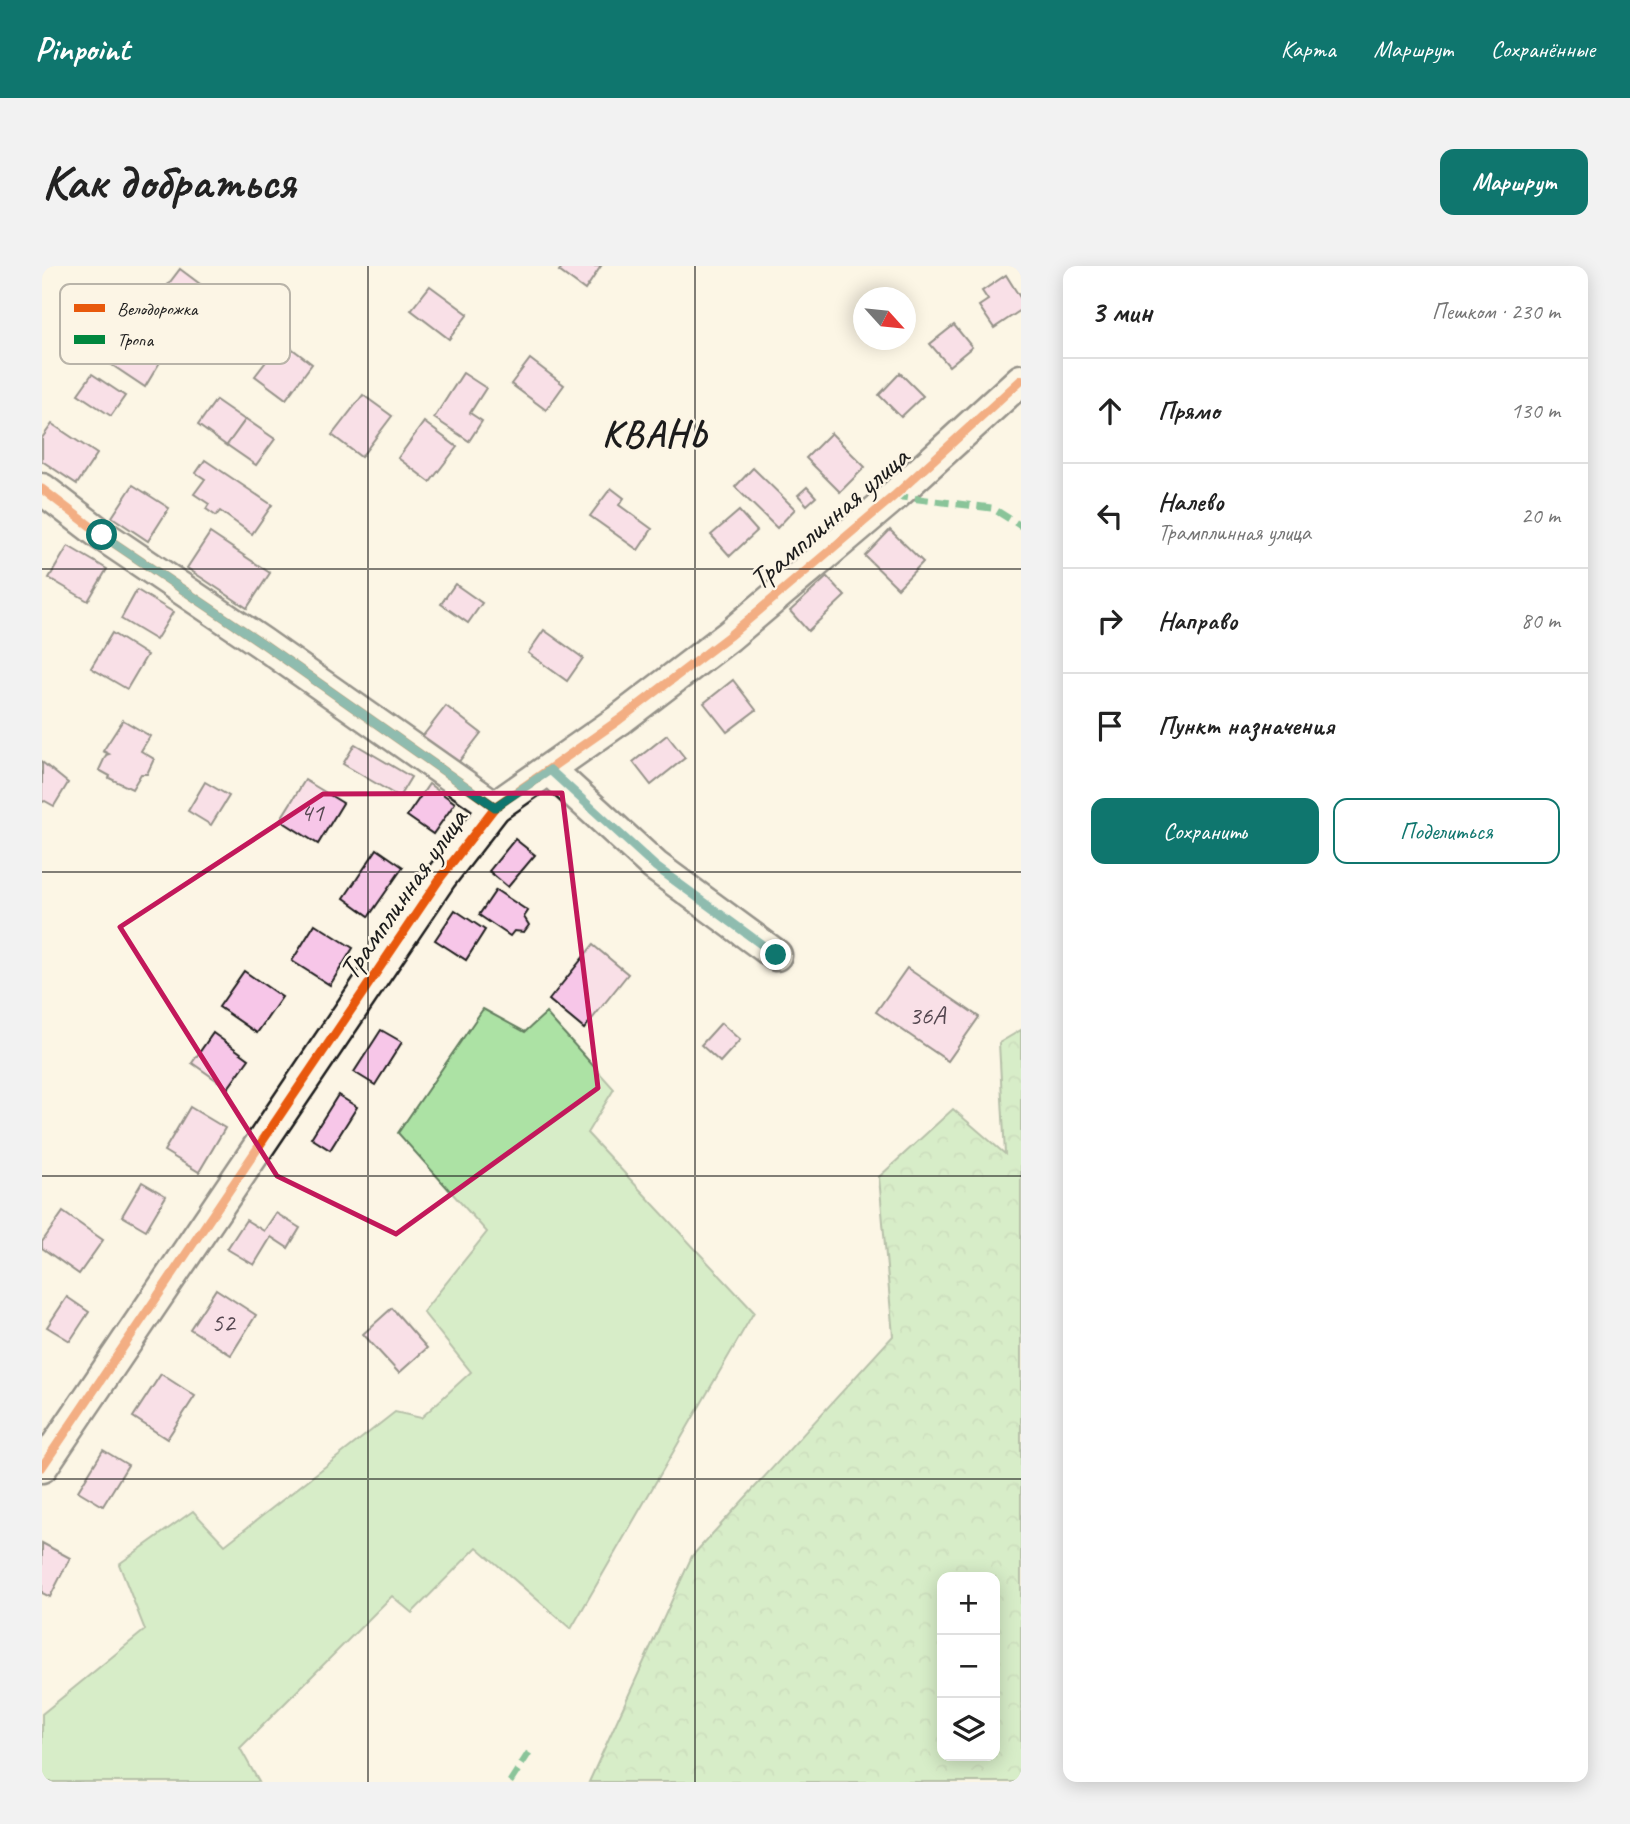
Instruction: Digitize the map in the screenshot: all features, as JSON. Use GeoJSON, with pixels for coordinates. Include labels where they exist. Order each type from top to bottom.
{"type":"FeatureCollection","features":[{"type":"Feature","properties":{"kind":"street","name":"Трамплинная улица"},"geometry":{"type":"LineString","coordinates":[[42,1467],[441,877],[495,807],[550,770],[729,636],[894,496],[1021,380]]}},
{"type":"Feature","properties":{"kind":"street"},"geometry":{"type":"LineString","coordinates":[[42,489],[102,535],[262,643],[495,807]]}},
{"type":"Feature","properties":{"kind":"street"},"geometry":{"type":"LineString","coordinates":[[550,770],[655,866],[776,955]]}},
{"type":"Feature","properties":{"kind":"highlighted area"},"geometry":{"type":"Polygon","coordinates":[[[562,793],[598,1088],[396,1234],[277,1176],[120,927],[323,794],[562,793]]]}},
{"type":"Feature","properties":{"kind":"green space"},"geometry":{"type":"Polygon","coordinates":[[[483,1009],[525,1032],[546,1013],[614,1089],[587,1133],[754,1312],[571,1629],[477,1547],[412,1613],[392,1596],[240,1748],[259,1782],[42,1782],[42,1714],[145,1630],[119,1564],[193,1511],[225,1545],[395,1412],[421,1418],[471,1372],[423,1312],[487,1232],[398,1133],[483,1009]]]}},
{"type":"Feature","properties":{"kind":"green space"},"geometry":{"type":"Polygon","coordinates":[[[1021,1030],[1021,1782],[589,1782],[692,1556],[893,1336],[879,1177],[953,1109],[1005,1154],[999,1043],[1021,1030]]]}},
{"type":"Feature","properties":{"kind":"building"},"geometry":{"type":"Polygon","coordinates":[[[563,266],[601,266],[585,290],[559,271],[563,266]]]}},
{"type":"Feature","properties":{"kind":"building"},"geometry":{"type":"Polygon","coordinates":[[[180,269],[200,284],[169,284],[180,269]]]}},
{"type":"Feature","properties":{"kind":"building"},"geometry":{"type":"Polygon","coordinates":[[[1006,275],[1021,299],[1021,310],[994,328],[979,306],[988,300],[982,291],[1006,275]]]}},
{"type":"Feature","properties":{"kind":"building"},"geometry":{"type":"Polygon","coordinates":[[[430,286],[468,314],[449,339],[411,310],[430,286]]]}},
{"type":"Feature","properties":{"kind":"building"},"geometry":{"type":"Polygon","coordinates":[[[954,325],[972,347],[949,366],[930,344],[954,325]]]}},
{"type":"Feature","properties":{"kind":"building"},"geometry":{"type":"Polygon","coordinates":[[[290,347],[312,364],[286,399],[255,376],[264,364],[290,364],[290,347]]]}},
{"type":"Feature","properties":{"kind":"building"},"geometry":{"type":"Polygon","coordinates":[[[530,359],[564,385],[546,410],[511,384],[530,359]]]}},
{"type":"Feature","properties":{"kind":"building"},"geometry":{"type":"Polygon","coordinates":[[[110,364],[159,364],[145,387],[110,364]]]}},
{"type":"Feature","properties":{"kind":"building"},"geometry":{"type":"Polygon","coordinates":[[[463,373],[486,388],[470,413],[482,421],[469,441],[434,418],[463,373]]]}},
{"type":"Feature","properties":{"kind":"building"},"geometry":{"type":"Polygon","coordinates":[[[900,373],[923,396],[901,417],[879,395],[900,373]]]}},
{"type":"Feature","properties":{"kind":"building"},"geometry":{"type":"Polygon","coordinates":[[[92,374],[125,396],[111,416],[78,394],[92,374]]]}},
{"type":"Feature","properties":{"kind":"building"},"geometry":{"type":"Polygon","coordinates":[[[363,395],[392,416],[361,457],[332,435],[363,395]]]}},
{"type":"Feature","properties":{"kind":"building"},"geometry":{"type":"Polygon","coordinates":[[[216,400],[245,420],[227,446],[198,425],[216,400]]]}},
{"type":"Feature","properties":{"kind":"building"},"geometry":{"type":"Polygon","coordinates":[[[246,419],[275,439],[256,465],[227,445],[246,419]]]}},
{"type":"Feature","properties":{"kind":"building"},"geometry":{"type":"Polygon","coordinates":[[[424,422],[457,447],[430,482],[398,458],[424,422]]]}},
{"type":"Feature","properties":{"kind":"building"},"geometry":{"type":"Polygon","coordinates":[[[52,424],[97,454],[77,484],[42,461],[42,438],[52,424]]]}},
{"type":"Feature","properties":{"kind":"building"},"geometry":{"type":"Polygon","coordinates":[[[831,433],[865,467],[840,492],[806,458],[831,433]]]}},
{"type":"Feature","properties":{"kind":"building"},"geometry":{"type":"Polygon","coordinates":[[[205,460],[272,505],[252,534],[220,511],[216,516],[206,509],[209,504],[194,494],[205,479],[196,473],[205,460]]]}},
{"type":"Feature","properties":{"kind":"building"},"geometry":{"type":"Polygon","coordinates":[[[753,468],[795,509],[777,528],[735,487],[753,468]]]}},
{"type":"Feature","properties":{"kind":"building"},"geometry":{"type":"Polygon","coordinates":[[[133,485],[169,508],[148,541],[112,517],[133,485]]]}},
{"type":"Feature","properties":{"kind":"building"},"geometry":{"type":"Polygon","coordinates":[[[807,487],[816,497],[807,505],[798,495],[807,487]]]}},
{"type":"Feature","properties":{"kind":"building"},"geometry":{"type":"Polygon","coordinates":[[[611,488],[624,498],[619,505],[652,529],[638,550],[590,516],[611,488]]]}},
{"type":"Feature","properties":{"kind":"building"},"geometry":{"type":"Polygon","coordinates":[[[739,511],[757,531],[730,556],[711,535],[739,511]]]}},
{"type":"Feature","properties":{"kind":"building"},"geometry":{"type":"Polygon","coordinates":[[[890,530],[923,562],[898,588],[865,556],[890,530]]]}},
{"type":"Feature","properties":{"kind":"building"},"geometry":{"type":"Polygon","coordinates":[[[210,533],[270,573],[247,608],[187,568],[210,533]]]}},
{"type":"Feature","properties":{"kind":"building"},"geometry":{"type":"Polygon","coordinates":[[[68,546],[107,569],[88,601],[49,578],[68,546]]]}},
{"type":"Feature","properties":{"kind":"building"},"geometry":{"type":"Polygon","coordinates":[[[827,577],[845,596],[808,631],[790,611],[827,577]]]}},
{"type":"Feature","properties":{"kind":"building"},"geometry":{"type":"Polygon","coordinates":[[[455,584],[482,603],[468,623],[441,604],[455,584]]]}},
{"type":"Feature","properties":{"kind":"building"},"geometry":{"type":"Polygon","coordinates":[[[137,590],[173,612],[156,640],[121,619],[137,590]]]}},
{"type":"Feature","properties":{"kind":"building"},"geometry":{"type":"Polygon","coordinates":[[[544,630],[583,658],[567,681],[528,653],[544,630]]]}},
{"type":"Feature","properties":{"kind":"building"},"geometry":{"type":"Polygon","coordinates":[[[112,633],[147,655],[127,689],[91,668],[112,633]]]}},
{"type":"Feature","properties":{"kind":"building"},"geometry":{"type":"Polygon","coordinates":[[[733,680],[756,710],[727,732],[704,703],[733,680]]]}},
{"type":"Feature","properties":{"kind":"building"},"geometry":{"type":"Polygon","coordinates":[[[446,706],[481,733],[457,764],[422,737],[446,706]]]}},
{"type":"Feature","properties":{"kind":"building"},"geometry":{"type":"Polygon","coordinates":[[[123,720],[150,736],[141,751],[154,759],[147,774],[141,774],[132,789],[99,770],[109,754],[103,751],[123,720]]]}},
{"type":"Feature","properties":{"kind":"building"},"geometry":{"type":"Polygon","coordinates":[[[667,735],[685,758],[651,785],[633,762],[667,735]]]}},
{"type":"Feature","properties":{"kind":"building"},"geometry":{"type":"Polygon","coordinates":[[[355,744],[411,777],[399,797],[343,764],[355,744]]]}},
{"type":"Feature","properties":{"kind":"building"},"geometry":{"type":"Polygon","coordinates":[[[42,762],[68,783],[54,806],[42,802],[42,762]]]}},
{"type":"Feature","properties":{"kind":"building"},"geometry":{"type":"Polygon","coordinates":[[[305,780],[343,803],[318,844],[280,820],[305,780]]]}},
{"type":"Feature","properties":{"kind":"building"},"geometry":{"type":"Polygon","coordinates":[[[205,782],[229,796],[211,825],[188,811],[205,782]]]}},
{"type":"Feature","properties":{"kind":"building"},"geometry":{"type":"Polygon","coordinates":[[[429,784],[455,803],[433,834],[407,816],[429,784]]]}},
{"type":"Feature","properties":{"kind":"building"},"geometry":{"type":"Polygon","coordinates":[[[515,839],[535,855],[508,887],[489,871],[515,839]]]}},
{"type":"Feature","properties":{"kind":"building"},"geometry":{"type":"Polygon","coordinates":[[[377,849],[403,867],[369,916],[344,898],[377,849]]]}},
{"type":"Feature","properties":{"kind":"building"},"geometry":{"type":"Polygon","coordinates":[[[496,890],[528,911],[524,917],[529,925],[524,932],[514,931],[510,936],[479,915],[496,890]]]}},
{"type":"Feature","properties":{"kind":"building"},"geometry":{"type":"Polygon","coordinates":[[[455,910],[485,930],[466,960],[435,940],[455,910]]]}},
{"type":"Feature","properties":{"kind":"building"},"geometry":{"type":"Polygon","coordinates":[[[315,924],[353,948],[330,985],[292,961],[315,924]]]}},
{"type":"Feature","properties":{"kind":"building"},"geometry":{"type":"Polygon","coordinates":[[[593,945],[628,974],[584,1029],[549,1000],[593,945]]]}},
{"type":"Feature","properties":{"kind":"building"},"geometry":{"type":"Polygon","coordinates":[[[907,968],[979,1017],[948,1061],[876,1012],[907,968]]]}},
{"type":"Feature","properties":{"kind":"building"},"geometry":{"type":"Polygon","coordinates":[[[244,971],[282,997],[257,1033],[219,1007],[244,971]]]}},
{"type":"Feature","properties":{"kind":"building"},"geometry":{"type":"Polygon","coordinates":[[[721,1023],[740,1040],[720,1062],[701,1045],[721,1023]]]}},
{"type":"Feature","properties":{"kind":"building"},"geometry":{"type":"Polygon","coordinates":[[[381,1030],[402,1042],[375,1085],[354,1072],[381,1030]]]}},
{"type":"Feature","properties":{"kind":"building"},"geometry":{"type":"Polygon","coordinates":[[[213,1033],[249,1059],[228,1088],[192,1063],[213,1033]]]}},
{"type":"Feature","properties":{"kind":"building"},"geometry":{"type":"Polygon","coordinates":[[[338,1095],[357,1107],[330,1150],[311,1138],[338,1095]]]}},
{"type":"Feature","properties":{"kind":"building"},"geometry":{"type":"Polygon","coordinates":[[[190,1107],[225,1128],[199,1172],[164,1151],[190,1107]]]}},
{"type":"Feature","properties":{"kind":"building"},"geometry":{"type":"Polygon","coordinates":[[[142,1182],[166,1196],[146,1230],[122,1216],[142,1182]]]}},
{"type":"Feature","properties":{"kind":"building"},"geometry":{"type":"Polygon","coordinates":[[[63,1212],[103,1240],[79,1274],[42,1248],[42,1242],[63,1212]]]}},
{"type":"Feature","properties":{"kind":"building"},"geometry":{"type":"Polygon","coordinates":[[[276,1213],[300,1228],[288,1248],[271,1237],[254,1265],[227,1249],[246,1220],[264,1231],[276,1213]]]}},
{"type":"Feature","properties":{"kind":"building"},"geometry":{"type":"Polygon","coordinates":[[[216,1289],[256,1315],[231,1355],[190,1329],[216,1289]]]}},
{"type":"Feature","properties":{"kind":"building"},"geometry":{"type":"Polygon","coordinates":[[[67,1297],[89,1312],[70,1341],[47,1327],[67,1297]]]}},
{"type":"Feature","properties":{"kind":"building"},"geometry":{"type":"Polygon","coordinates":[[[392,1308],[427,1348],[399,1373],[363,1334],[392,1308]]]}},
{"type":"Feature","properties":{"kind":"building"},"geometry":{"type":"Polygon","coordinates":[[[161,1374],[195,1396],[167,1439],[133,1417],[161,1374]]]}},
{"type":"Feature","properties":{"kind":"building"},"geometry":{"type":"Polygon","coordinates":[[[103,1450],[128,1465],[103,1506],[78,1491],[103,1450]]]}},
{"type":"Feature","properties":{"kind":"building"},"geometry":{"type":"Polygon","coordinates":[[[42,1543],[70,1558],[50,1597],[42,1593],[42,1543]]]}},
{"type":"Feature","properties":{"kind":"marked path"},"geometry":{"type":"LineString","coordinates":[[894,496],[992,508],[1021,526]]}},
{"type":"Feature","properties":{"kind":"marked path"},"geometry":{"type":"LineString","coordinates":[[510,1782],[530,1751]]}},
{"type":"Feature","properties":{"kind":"cycle path"},"geometry":{"type":"LineString","coordinates":[[42,1467],[441,877],[495,807],[619,720],[729,636],[894,496],[1021,380]]}},
{"type":"Feature","properties":{"kind":"cycle path"},"geometry":{"type":"LineString","coordinates":[[42,489],[102,535],[262,643],[495,807]]}},
{"type":"Feature","properties":{"kind":"district","name":"КВАНЬ"},"geometry":{"type":"Point","coordinates":[655,433]}},
{"type":"Feature","properties":{"kind":"route"},"geometry":{"type":"LineString","coordinates":[[102,535],[262,643],[495,807],[550,770],[655,866],[776,955]]}}]}
